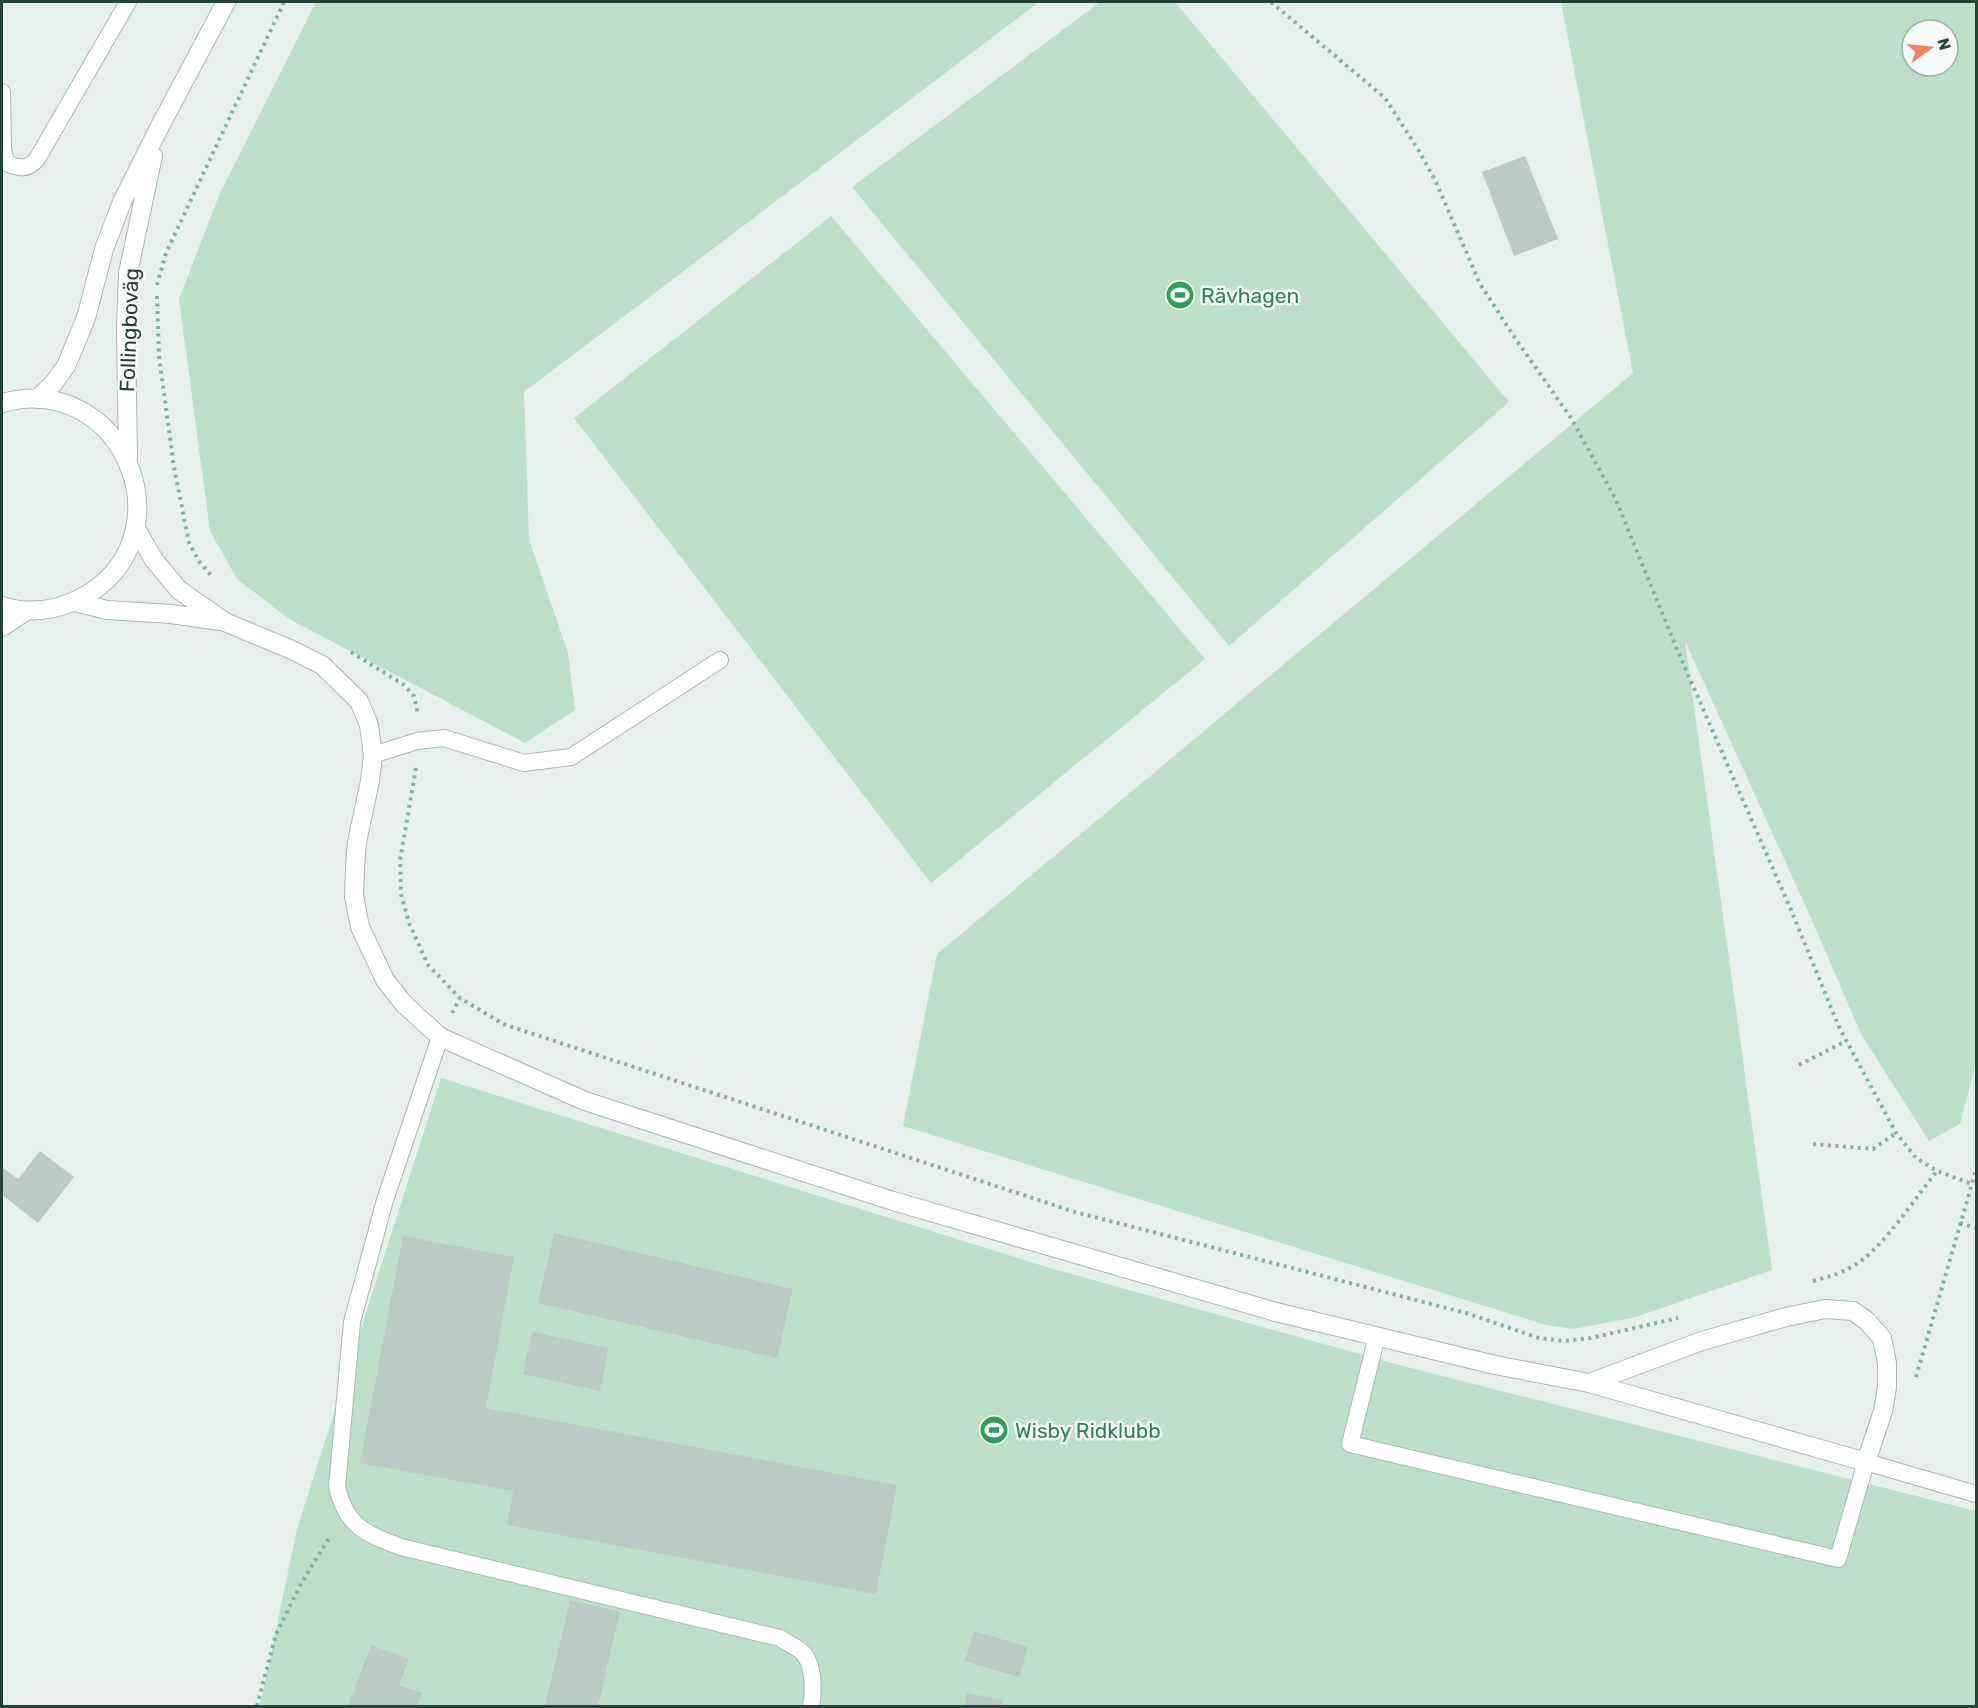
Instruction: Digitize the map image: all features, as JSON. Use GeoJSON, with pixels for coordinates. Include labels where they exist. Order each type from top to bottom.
{"type":"FeatureCollection","features":[{"type":"Feature","properties":{"kind":"street","name":"Follingboväg"},"geometry":{"type":"LineString","coordinates":[[37,399],[53,384],[66,366],[76,345],[86,318],[104,249],[115,221],[159,128],[226,2]]}},
{"type":"Feature","properties":{"kind":"street","name":"Follingboväg"},"geometry":{"type":"LineString","coordinates":[[128,462],[126,329],[128,273],[159,128]]}},
{"type":"Feature","properties":{"kind":"street"},"geometry":{"type":"LineString","coordinates":[[2,403],[20,399],[37,399],[75,408],[92,418],[115,440],[128,462],[137,494],[135,527],[126,554],[114,572],[99,587],[75,602],[43,610],[26,611],[2,606]]}},
{"type":"Feature","properties":{"kind":"street"},"geometry":{"type":"LineString","coordinates":[[135,527],[154,560],[179,590],[225,622],[322,665],[359,701],[369,725],[373,755],[357,842],[354,896],[360,927],[385,980],[404,1004],[440,1038],[585,1101],[893,1201],[1276,1312],[1495,1365],[1589,1383],[1866,1462],[1883,1411],[1887,1387],[1887,1363],[1882,1338],[1868,1321],[1853,1311],[1825,1309],[1786,1317],[1702,1341],[1589,1383]]}},
{"type":"Feature","properties":{"kind":"street"},"geometry":{"type":"LineString","coordinates":[[75,602],[107,610],[171,614],[225,622]]}},
{"type":"Feature","properties":{"kind":"street"},"geometry":{"type":"LineString","coordinates":[[2,627],[26,611]]}},
{"type":"Feature","properties":{"kind":"lane"},"geometry":{"type":"LineString","coordinates":[[2,92],[3,148],[6,163],[22,169],[32,165],[37,159],[128,2]]}},
{"type":"Feature","properties":{"kind":"lane"},"geometry":{"type":"LineString","coordinates":[[373,755],[417,741],[444,738],[524,763],[571,757],[720,660]]}},
{"type":"Feature","properties":{"kind":"lane"},"geometry":{"type":"LineString","coordinates":[[440,1038],[385,1200],[352,1322],[337,1487],[340,1501],[353,1522],[368,1535],[401,1548],[780,1638],[803,1652],[812,1672],[811,1707]]}},
{"type":"Feature","properties":{"kind":"lane"},"geometry":{"type":"LineString","coordinates":[[1377,1336],[1350,1444],[1838,1559],[1866,1462],[1977,1494]]}},
{"type":"Feature","properties":{"kind":"path"},"geometry":{"type":"LineString","coordinates":[[214,579],[199,561],[189,543],[176,478],[159,356],[157,285],[166,253],[284,2]]}},
{"type":"Feature","properties":{"kind":"path"},"geometry":{"type":"LineString","coordinates":[[1271,2],[1385,98],[1436,182],[1480,284],[1571,418],[1616,500],[1676,647],[1846,1041],[1896,1133],[1916,1158],[1936,1171],[1972,1184]]}},
{"type":"Feature","properties":{"kind":"path"},"geometry":{"type":"LineString","coordinates":[[343,648],[404,685],[414,696],[418,711],[415,774],[400,860],[401,894],[409,923],[428,965],[460,998],[503,1024],[1075,1212],[1466,1313],[1539,1338],[1564,1341],[1678,1318]]}},
{"type":"Feature","properties":{"kind":"path"},"geometry":{"type":"LineString","coordinates":[[1799,1065],[1846,1041]]}},
{"type":"Feature","properties":{"kind":"path"},"geometry":{"type":"LineString","coordinates":[[1813,1144],[1874,1149],[1896,1133]]}},
{"type":"Feature","properties":{"kind":"path"},"geometry":{"type":"LineString","coordinates":[[1915,1382],[1977,1170]]}},
{"type":"Feature","properties":{"kind":"path"},"geometry":{"type":"LineString","coordinates":[[1810,1282],[1836,1275],[1854,1266],[1873,1251],[1936,1171]]}},
{"type":"Feature","properties":{"kind":"path"},"geometry":{"type":"LineString","coordinates":[[1960,1223],[1977,1228]]}},
{"type":"Feature","properties":{"kind":"path"},"geometry":{"type":"LineString","coordinates":[[257,1707],[276,1634],[302,1582],[347,1512]]}},
{"type":"Feature","properties":{"kind":"green space"},"geometry":{"type":"Polygon","coordinates":[[[316,2],[1039,2],[524,392],[529,539],[568,653],[575,710],[525,743],[289,619],[237,579],[210,531],[179,299],[220,193],[316,2]]]}},
{"type":"Feature","properties":{"kind":"green space","name":"Rävhagen"},"geometry":{"type":"Polygon","coordinates":[[[1100,2],[1175,2],[1509,402],[1229,646],[852,187],[1100,2]]]}},
{"type":"Feature","properties":{"kind":"green space"},"geometry":{"type":"Polygon","coordinates":[[[1561,2],[1976,2],[1976,1063],[1960,1124],[1929,1141],[1861,1034],[1685,641],[1772,1270],[1636,1317],[1574,1329],[1546,1325],[903,1126],[937,954],[1633,373],[1561,2]]]}},
{"type":"Feature","properties":{"kind":"green space"},"geometry":{"type":"Polygon","coordinates":[[[831,216],[1205,659],[931,883],[574,418],[831,216]]]}},
{"type":"Feature","properties":{"kind":"green space","name":"Wisby Ridklubb"},"geometry":{"type":"Polygon","coordinates":[[[441,1078],[1050,1268],[1403,1366],[1976,1511],[1976,1706],[260,1706],[297,1529],[441,1078]]]}},
{"type":"Feature","properties":{"kind":"building"},"geometry":{"type":"Polygon","coordinates":[[[1525,156],[1558,239],[1514,256],[1482,172],[1525,156]]]}},
{"type":"Feature","properties":{"kind":"building"},"geometry":{"type":"Polygon","coordinates":[[[40,1151],[74,1177],[38,1223],[2,1195],[2,1170],[3,1168],[18,1179],[40,1151]]]}},
{"type":"Feature","properties":{"kind":"building"},"geometry":{"type":"Polygon","coordinates":[[[554,1233],[793,1289],[777,1358],[538,1303],[554,1233]]]}},
{"type":"Feature","properties":{"kind":"building"},"geometry":{"type":"Polygon","coordinates":[[[403,1236],[514,1257],[486,1408],[897,1485],[876,1594],[507,1525],[513,1491],[360,1463],[403,1236]]]}},
{"type":"Feature","properties":{"kind":"building"},"geometry":{"type":"Polygon","coordinates":[[[532,1332],[609,1348],[600,1391],[523,1374],[532,1332]]]}},
{"type":"Feature","properties":{"kind":"building"},"geometry":{"type":"Polygon","coordinates":[[[570,1600],[620,1612],[598,1706],[545,1706],[570,1600]]]}},
{"type":"Feature","properties":{"kind":"building"},"geometry":{"type":"Polygon","coordinates":[[[974,1631],[1028,1647],[1019,1677],[965,1661],[974,1631]]]}},
{"type":"Feature","properties":{"kind":"building"},"geometry":{"type":"Polygon","coordinates":[[[371,1645],[409,1659],[399,1685],[422,1693],[417,1706],[348,1706],[371,1645]]]}},
{"type":"Feature","properties":{"kind":"building"},"geometry":{"type":"Polygon","coordinates":[[[967,1693],[1003,1700],[1002,1706],[964,1706],[967,1693]]]}},
{"type":"Feature","properties":{"kind":"place","name":"Rävhagen"},"geometry":{"type":"Point","coordinates":[1180,295]}},
{"type":"Feature","properties":{"kind":"place","name":"Wisby Ridklubb"},"geometry":{"type":"Point","coordinates":[994,1430]}}]}
